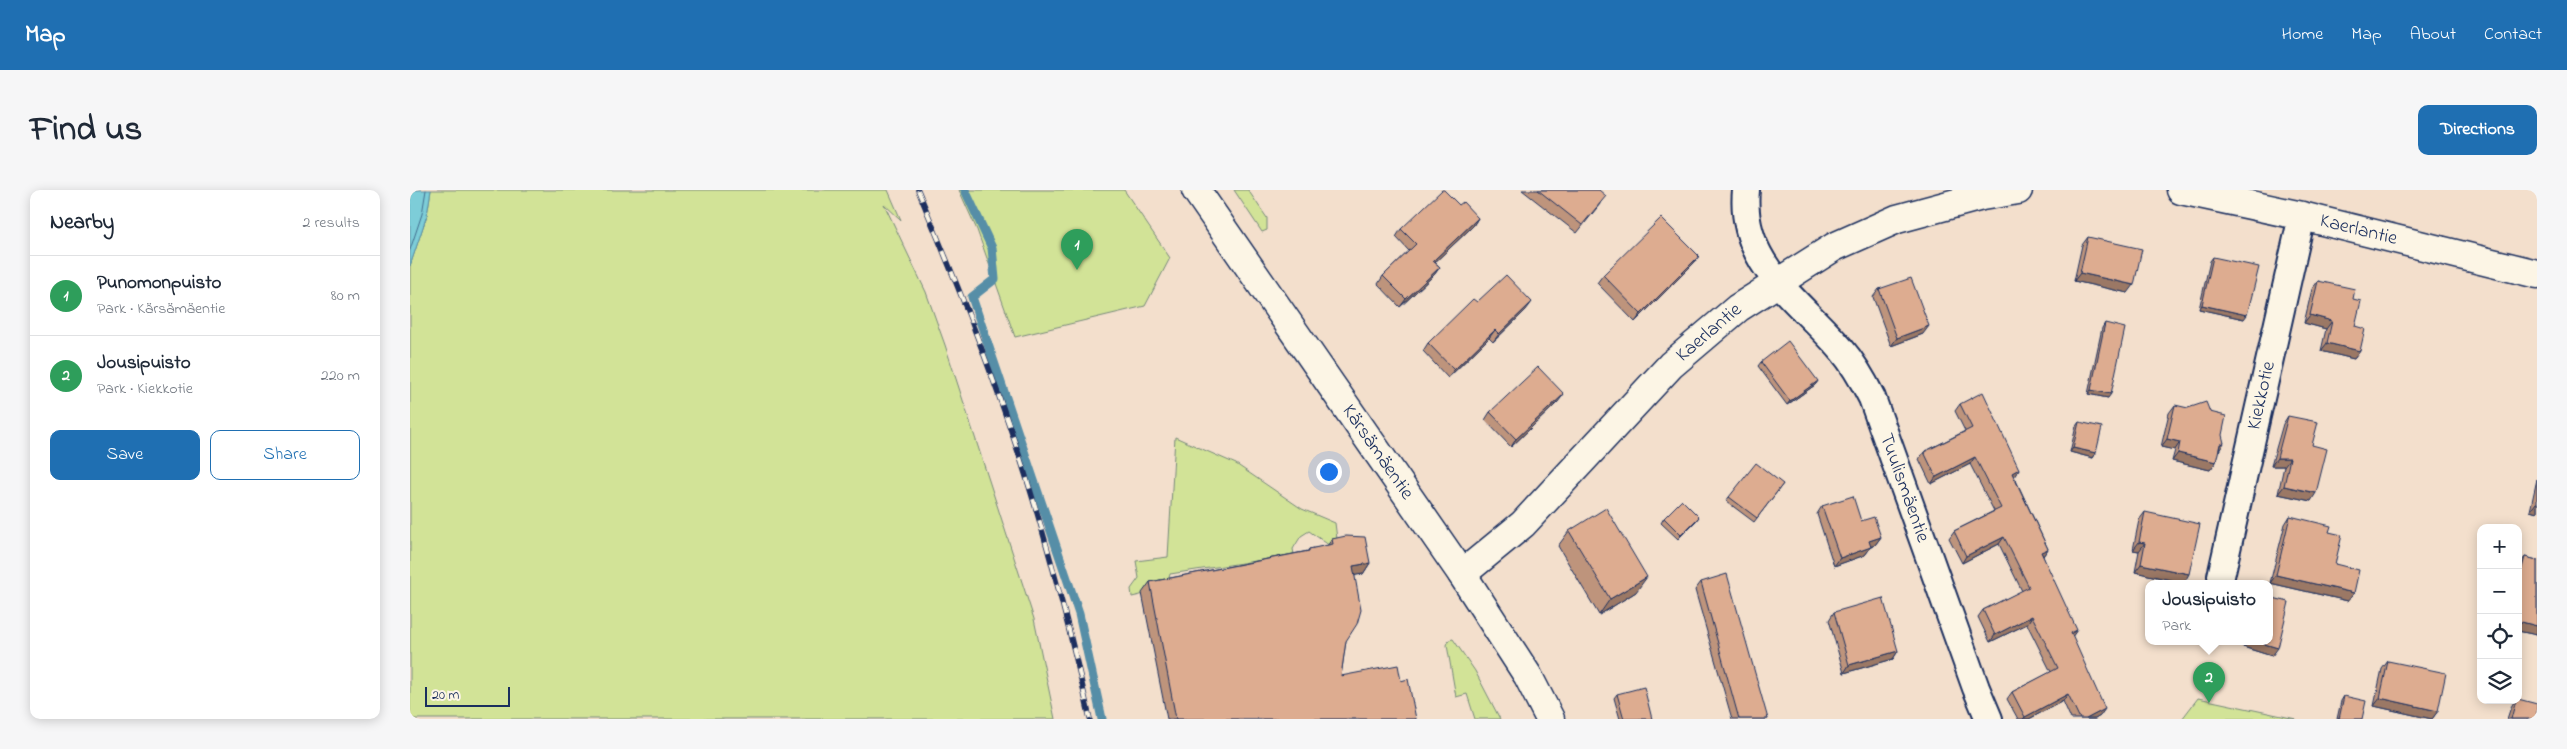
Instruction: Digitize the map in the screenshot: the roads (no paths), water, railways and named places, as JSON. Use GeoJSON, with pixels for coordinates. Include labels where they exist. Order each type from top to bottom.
{"type":"FeatureCollection","features":[{"type":"Feature","properties":{"kind":"street","name":"Kärsämäentie"},"geometry":{"type":"LineString","coordinates":[[1196,190],[1462,574],[1528,676],[1550,719]]}},
{"type":"Feature","properties":{"kind":"street","name":"Tuulismäentie"},"geometry":{"type":"LineString","coordinates":[[1746,190],[1749,233],[1758,257],[1777,282],[1842,349],[1857,369],[1872,398],[1976,688],[1989,719]]}},
{"type":"Feature","properties":{"kind":"street","name":"Kaerlantie"},"geometry":{"type":"LineString","coordinates":[[1462,574],[1523,524],[1671,365],[1738,308],[1834,247],[1897,219],[1957,202],[2018,190]]}},
{"type":"Feature","properties":{"kind":"street","name":"Kaerlantie"},"geometry":{"type":"LineString","coordinates":[[2181,190],[2302,216],[2537,274]]}},
{"type":"Feature","properties":{"kind":"street","name":"Kiekkotie"},"geometry":{"type":"LineString","coordinates":[[2221,576],[2302,216]]}},
{"type":"Feature","properties":{"kind":"water"},"geometry":{"type":"Polygon","coordinates":[[[410,190],[431,190],[427,215],[410,266],[410,190]]]}},
{"type":"Feature","properties":{"kind":"waterway"},"geometry":{"type":"LineString","coordinates":[[965,190],[992,248],[995,279],[972,297],[1079,614],[1102,719]]}},
{"type":"Feature","properties":{"kind":"railway"},"geometry":{"type":"LineString","coordinates":[[918,190],[991,375],[1027,480],[1050,559],[1090,719]]}},
{"type":"Feature","properties":{"kind":"place","name":"Punomonpuisto"},"geometry":{"type":"Point","coordinates":[1077,270]}},
{"type":"Feature","properties":{"kind":"place","name":"Jousipuisto"},"geometry":{"type":"Point","coordinates":[2209,703]}}]}
